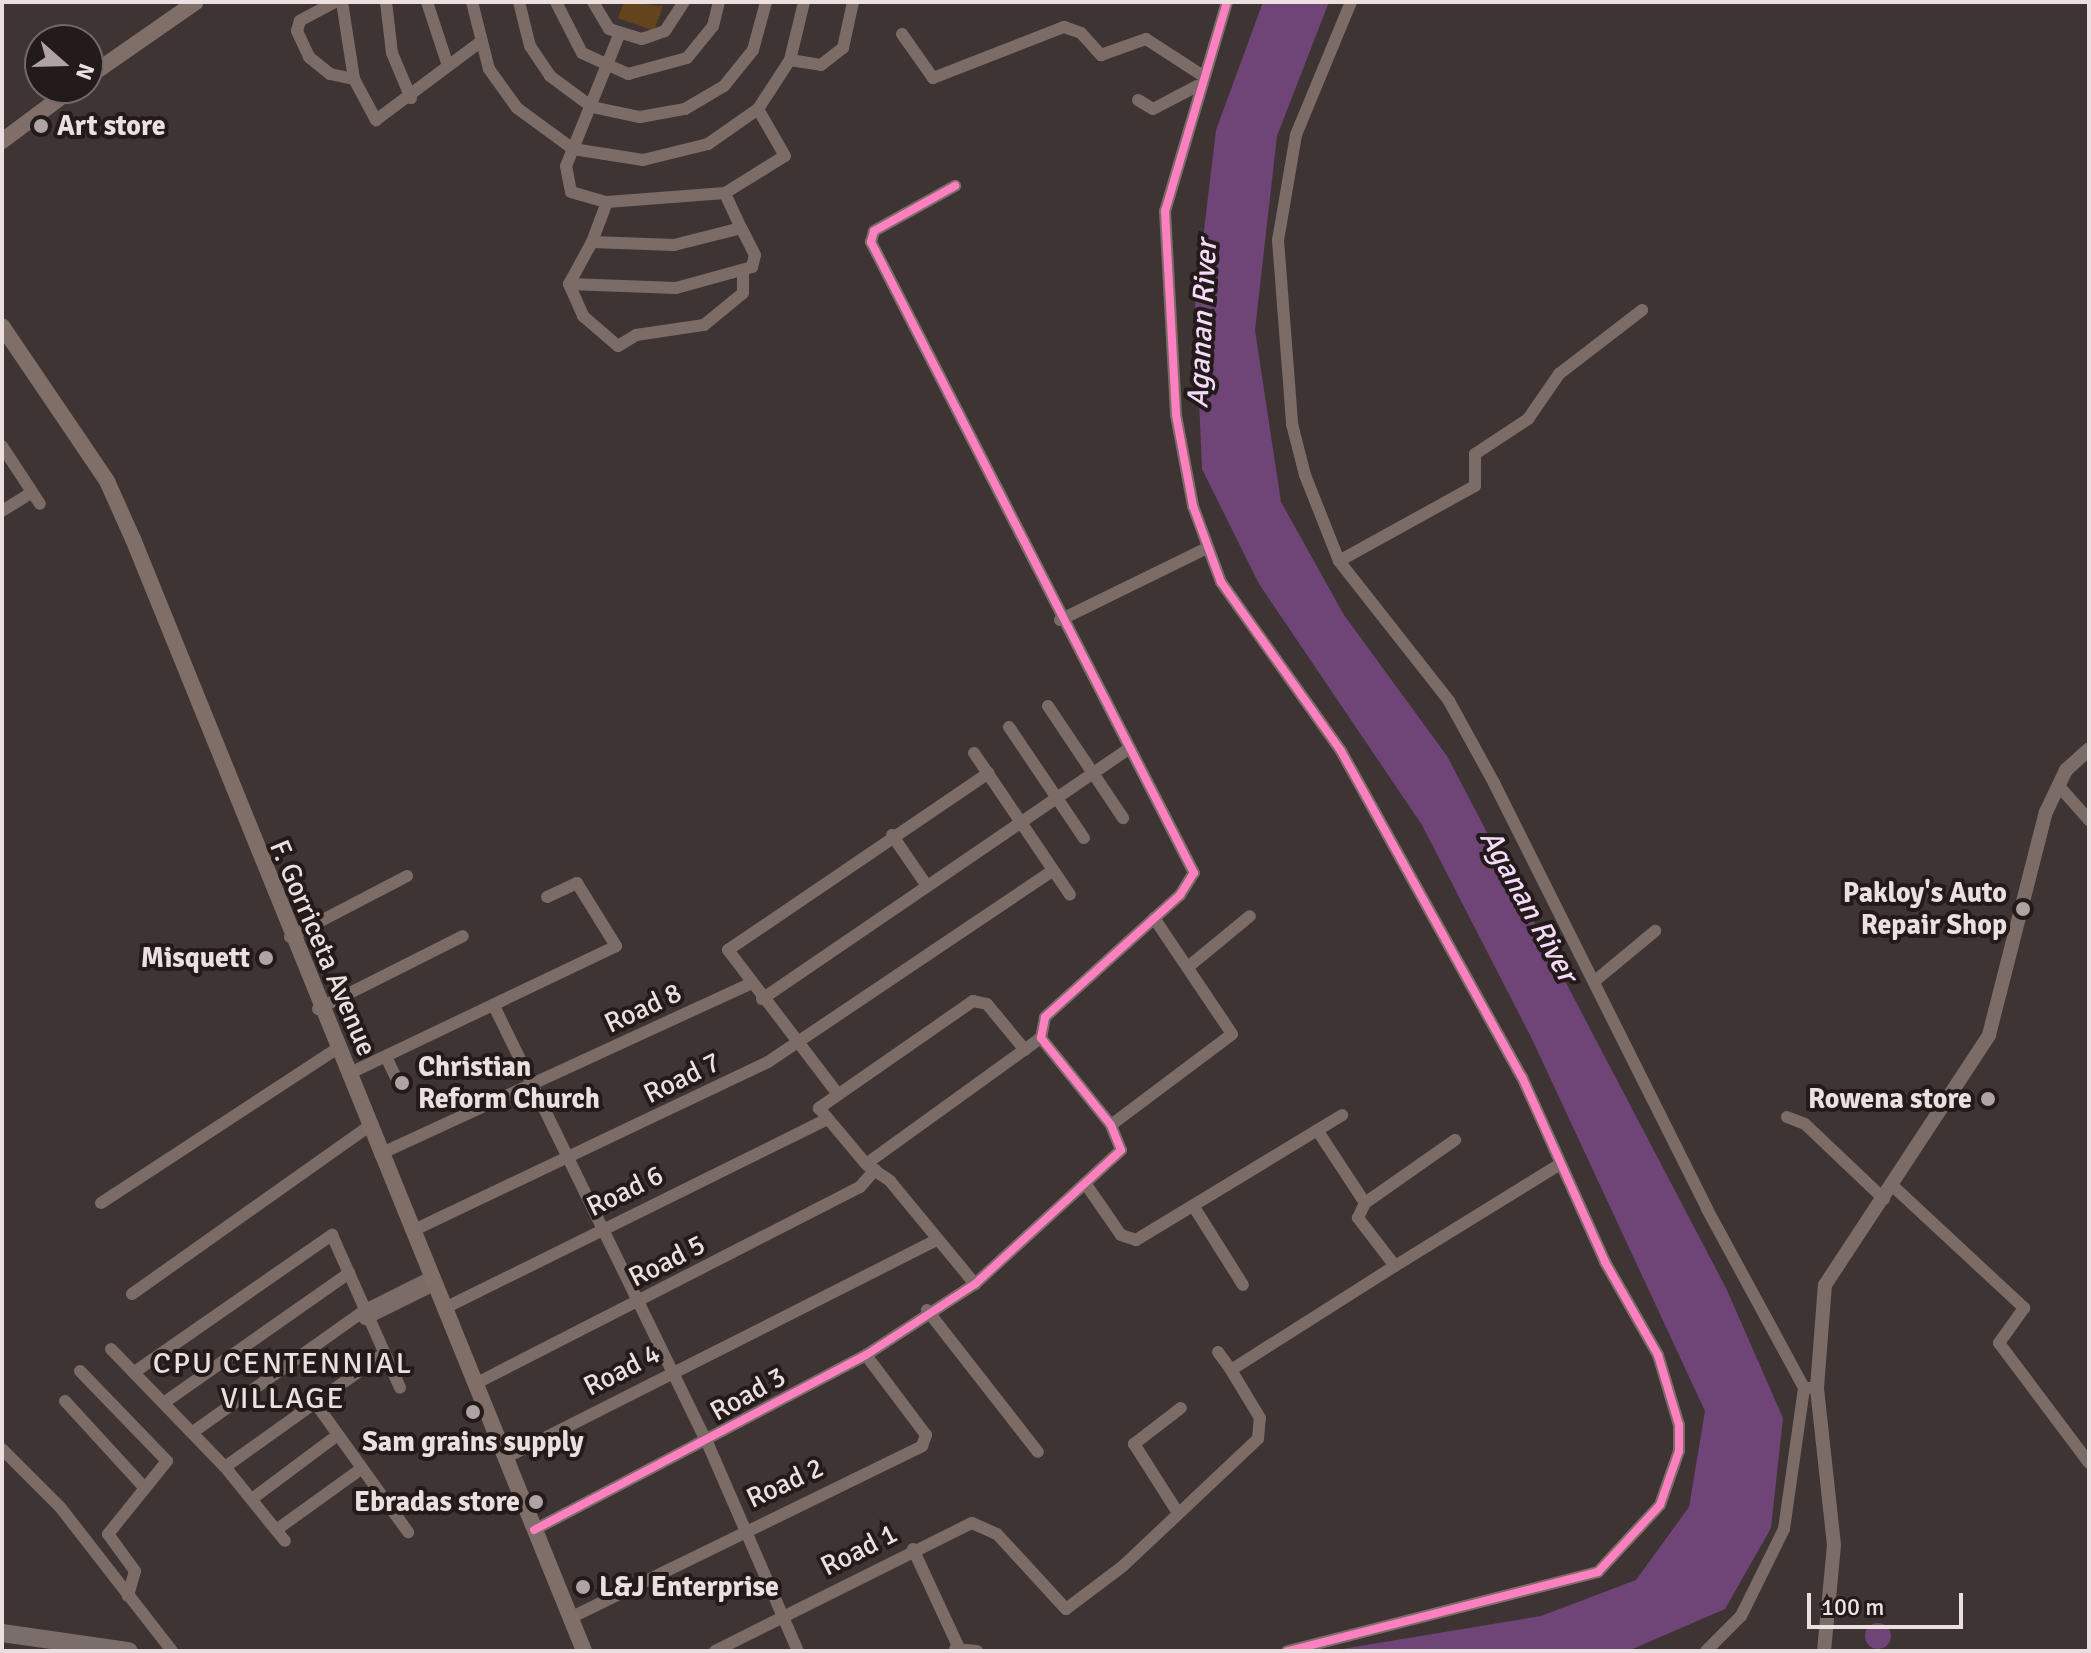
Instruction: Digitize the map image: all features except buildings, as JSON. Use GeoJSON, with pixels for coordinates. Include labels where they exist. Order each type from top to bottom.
{"type":"FeatureCollection","features":[{"type":"Feature","properties":{"kind":"main road"},"geometry":{"type":"LineString","coordinates":[[104,66],[196,2]]}},
{"type":"Feature","properties":{"kind":"main road"},"geometry":{"type":"LineString","coordinates":[[2,141],[52,104]]}},
{"type":"Feature","properties":{"kind":"main road","name":"F. Gorriceta Avenue"},"geometry":{"type":"LineString","coordinates":[[2,326],[107,481],[318,1009],[445,1308],[584,1651]]}},
{"type":"Feature","properties":{"kind":"main road"},"geometry":{"type":"LineString","coordinates":[[2,1633],[55,1646],[129,1651]]}},
{"type":"Feature","properties":{"kind":"street"},"geometry":{"type":"LineString","coordinates":[[335,2],[300,21],[297,31],[309,57],[330,74],[354,79]]}},
{"type":"Feature","properties":{"kind":"street"},"geometry":{"type":"LineString","coordinates":[[342,2],[354,79],[376,120],[411,98],[479,43]]}},
{"type":"Feature","properties":{"kind":"street"},"geometry":{"type":"LineString","coordinates":[[386,2],[392,53],[411,98]]}},
{"type":"Feature","properties":{"kind":"street"},"geometry":{"type":"LineString","coordinates":[[427,2],[448,66]]}},
{"type":"Feature","properties":{"kind":"street"},"geometry":{"type":"LineString","coordinates":[[472,2],[479,43],[517,108],[573,149],[620,159],[665,158],[708,144],[758,109],[790,60],[804,2]]}},
{"type":"Feature","properties":{"kind":"street"},"geometry":{"type":"LineString","coordinates":[[519,2],[539,62],[592,107],[640,117],[706,100],[753,50],[766,2]]}},
{"type":"Feature","properties":{"kind":"street"},"geometry":{"type":"LineString","coordinates":[[556,2],[572,41],[608,69],[649,73],[687,58],[713,26],[719,2]]}},
{"type":"Feature","properties":{"kind":"street"},"geometry":{"type":"LineString","coordinates":[[593,2],[619,35],[654,37],[674,23],[684,2]]}},
{"type":"Feature","properties":{"kind":"street"},"geometry":{"type":"LineString","coordinates":[[790,60],[813,67],[830,60],[843,48],[853,6],[865,2]]}},
{"type":"Feature","properties":{"kind":"street"},"geometry":{"type":"LineString","coordinates":[[1227,2],[1199,80],[1165,211],[1178,429],[1207,548],[1246,623],[1341,751],[1522,1077],[1560,1164],[1672,1393],[1679,1451],[1660,1505],[1598,1572],[1287,1651]]}},
{"type":"Feature","properties":{"kind":"street"},"geometry":{"type":"LineString","coordinates":[[1351,2],[1296,135],[1278,240],[1292,424],[1339,561],[1449,701],[1810,1388],[1834,1545],[1824,1651]]}},
{"type":"Feature","properties":{"kind":"street"},"geometry":{"type":"LineString","coordinates":[[902,34],[933,78],[1064,27],[1081,33],[1101,55],[1146,39],[1199,80]]}},
{"type":"Feature","properties":{"kind":"street"},"geometry":{"type":"LineString","coordinates":[[619,35],[608,69],[573,149],[565,183],[607,202],[725,193],[785,156],[758,109]]}},
{"type":"Feature","properties":{"kind":"street"},"geometry":{"type":"LineString","coordinates":[[1138,100],[1153,109],[1199,80]]}},
{"type":"Feature","properties":{"kind":"street"},"geometry":{"type":"LineString","coordinates":[[955,186],[874,231],[871,242],[1126,751],[1194,873],[1154,918],[1052,1007],[1041,1038],[1111,1125],[1232,1034],[1154,918]]}},
{"type":"Feature","properties":{"kind":"street"},"geometry":{"type":"LineString","coordinates":[[569,284],[676,288],[743,272],[756,262],[725,193]]}},
{"type":"Feature","properties":{"kind":"street"},"geometry":{"type":"LineString","coordinates":[[569,284],[592,242],[607,202]]}},
{"type":"Feature","properties":{"kind":"street"},"geometry":{"type":"LineString","coordinates":[[592,242],[674,245],[741,228]]}},
{"type":"Feature","properties":{"kind":"street"},"geometry":{"type":"LineString","coordinates":[[569,284],[583,316],[618,346],[636,335],[704,325],[743,293],[743,272]]}},
{"type":"Feature","properties":{"kind":"street"},"geometry":{"type":"LineString","coordinates":[[1339,561],[1475,486],[1475,454],[1528,419],[1559,374],[1642,310]]}},
{"type":"Feature","properties":{"kind":"street"},"geometry":{"type":"LineString","coordinates":[[2,446],[36,499],[2,511]]}},
{"type":"Feature","properties":{"kind":"street"},"geometry":{"type":"LineString","coordinates":[[1060,620],[1207,548]]}},
{"type":"Feature","properties":{"kind":"street"},"geometry":{"type":"LineString","coordinates":[[1048,706],[1091,775],[1123,818]]}},
{"type":"Feature","properties":{"kind":"street"},"geometry":{"type":"LineString","coordinates":[[1009,727],[1084,838]]}},
{"type":"Feature","properties":{"kind":"street"},"geometry":{"type":"LineString","coordinates":[[1706,1651],[1741,1616],[1784,1529],[1825,1285],[1889,1193],[1989,1035],[2058,785],[2089,749]]}},
{"type":"Feature","properties":{"kind":"street"},"geometry":{"type":"LineString","coordinates":[[762,999],[1126,751]]}},
{"type":"Feature","properties":{"kind":"street"},"geometry":{"type":"LineString","coordinates":[[974,753],[1070,895]]}},
{"type":"Feature","properties":{"kind":"street"},"geometry":{"type":"LineString","coordinates":[[837,1093],[750,984],[728,950],[892,835],[988,773]]}},
{"type":"Feature","properties":{"kind":"street"},"geometry":{"type":"LineString","coordinates":[[2058,785],[2089,820]]}},
{"type":"Feature","properties":{"kind":"street"},"geometry":{"type":"LineString","coordinates":[[892,835],[927,886]]}},
{"type":"Feature","properties":{"kind":"street","name":"Road 7"},"geometry":{"type":"LineString","coordinates":[[412,1231],[567,1161],[796,1043],[1052,871]]}},
{"type":"Feature","properties":{"kind":"street"},"geometry":{"type":"LineString","coordinates":[[290,937],[407,876]]}},
{"type":"Feature","properties":{"kind":"street"},"geometry":{"type":"LineString","coordinates":[[348,1074],[495,1008],[616,946],[577,883],[547,897]]}},
{"type":"Feature","properties":{"kind":"street"},"geometry":{"type":"LineString","coordinates":[[1188,967],[1250,916]]}},
{"type":"Feature","properties":{"kind":"street"},"geometry":{"type":"LineString","coordinates":[[1596,980],[1655,931]]}},
{"type":"Feature","properties":{"kind":"street"},"geometry":{"type":"LineString","coordinates":[[318,1009],[463,936]]}},
{"type":"Feature","properties":{"kind":"street","name":"Road 8"},"geometry":{"type":"LineString","coordinates":[[380,1154],[750,984]]}},
{"type":"Feature","properties":{"kind":"street"},"geometry":{"type":"LineString","coordinates":[[975,1284],[819,1108],[973,1001],[987,1004],[1025,1050]]}},
{"type":"Feature","properties":{"kind":"street"},"geometry":{"type":"LineString","coordinates":[[495,1008],[530,1086],[707,1442],[798,1651]]}},
{"type":"Feature","properties":{"kind":"street","name":"Road 5"},"geometry":{"type":"LineString","coordinates":[[475,1384],[639,1303],[860,1187],[870,1167],[1041,1038]]}},
{"type":"Feature","properties":{"kind":"street"},"geometry":{"type":"LineString","coordinates":[[101,1203],[335,1050]]}},
{"type":"Feature","properties":{"kind":"street"},"geometry":{"type":"LineString","coordinates":[[386,1057],[401,1088]]}},
{"type":"Feature","properties":{"kind":"street"},"geometry":{"type":"LineString","coordinates":[[1085,1183],[1127,1239],[1194,1207],[1342,1115]]}},
{"type":"Feature","properties":{"kind":"street"},"geometry":{"type":"LineString","coordinates":[[1787,1117],[1805,1124],[2024,1308],[1999,1343],[2089,1463]]}},
{"type":"Feature","properties":{"kind":"street","name":"Road 6"},"geometry":{"type":"LineString","coordinates":[[445,1308],[827,1119]]}},
{"type":"Feature","properties":{"kind":"street","name":"Road 3"},"geometry":{"type":"LineString","coordinates":[[534,1530],[707,1442],[866,1355],[927,1310],[975,1284],[1121,1150],[1111,1125]]}},
{"type":"Feature","properties":{"kind":"street"},"geometry":{"type":"LineString","coordinates":[[132,1294],[369,1126]]}},
{"type":"Feature","properties":{"kind":"street"},"geometry":{"type":"LineString","coordinates":[[1317,1130],[1365,1203]]}},
{"type":"Feature","properties":{"kind":"street"},"geometry":{"type":"LineString","coordinates":[[1395,1266],[1358,1218],[1365,1203],[1455,1140]]}},
{"type":"Feature","properties":{"kind":"street"},"geometry":{"type":"LineString","coordinates":[[1231,1370],[1560,1164]]}},
{"type":"Feature","properties":{"kind":"street"},"geometry":{"type":"LineString","coordinates":[[1194,1207],[1243,1285]]}},
{"type":"Feature","properties":{"kind":"street"},"geometry":{"type":"LineString","coordinates":[[136,1371],[332,1235],[400,1388]]}},
{"type":"Feature","properties":{"kind":"street","name":"Road 4"},"geometry":{"type":"LineString","coordinates":[[505,1458],[762,1325],[935,1241]]}},
{"type":"Feature","properties":{"kind":"street"},"geometry":{"type":"LineString","coordinates":[[165,1402],[349,1273]]}},
{"type":"Feature","properties":{"kind":"street"},"geometry":{"type":"LineString","coordinates":[[193,1432],[366,1315],[432,1281]]}},
{"type":"Feature","properties":{"kind":"street"},"geometry":{"type":"LineString","coordinates":[[927,1310],[1038,1452]]}},
{"type":"Feature","properties":{"kind":"street"},"geometry":{"type":"LineString","coordinates":[[111,1349],[136,1371],[225,1467],[285,1541]]}},
{"type":"Feature","properties":{"kind":"street"},"geometry":{"type":"LineString","coordinates":[[1181,1408],[1134,1444],[1178,1513],[1262,1430],[1231,1370],[1218,1352]]}},
{"type":"Feature","properties":{"kind":"street"},"geometry":{"type":"LineString","coordinates":[[225,1467],[385,1353]]}},
{"type":"Feature","properties":{"kind":"street","name":"Road 2"},"geometry":{"type":"LineString","coordinates":[[570,1618],[926,1440],[866,1355]]}},
{"type":"Feature","properties":{"kind":"street"},"geometry":{"type":"LineString","coordinates":[[80,1371],[167,1461],[143,1486],[108,1534],[137,1579],[128,1596]]}},
{"type":"Feature","properties":{"kind":"street"},"geometry":{"type":"LineString","coordinates":[[65,1401],[143,1486]]}},
{"type":"Feature","properties":{"kind":"street"},"geometry":{"type":"LineString","coordinates":[[316,1404],[358,1471],[408,1532]]}},
{"type":"Feature","properties":{"kind":"street"},"geometry":{"type":"LineString","coordinates":[[252,1499],[335,1437]]}},
{"type":"Feature","properties":{"kind":"street"},"geometry":{"type":"LineString","coordinates":[[2,1449],[60,1507],[172,1651]]}},
{"type":"Feature","properties":{"kind":"street"},"geometry":{"type":"LineString","coordinates":[[276,1530],[358,1471]]}},
{"type":"Feature","properties":{"kind":"street","name":"Road 1"},"geometry":{"type":"LineString","coordinates":[[715,1651],[913,1549],[980,1523],[1020,1556],[1061,1607],[1070,1608],[1178,1513]]}},
{"type":"Feature","properties":{"kind":"street"},"geometry":{"type":"LineString","coordinates":[[913,1549],[955,1649],[977,1651]]}},
{"type":"Feature","properties":{"kind":"shaded area"},"geometry":{"type":"Polygon","coordinates":[[[624,2],[663,6],[654,31],[618,18],[624,2]]]}},
{"type":"Feature","properties":{"kind":"water","name":"Aganan River"},"geometry":{"type":"Polygon","coordinates":[[[1263,2],[1329,2],[1277,136],[1255,330],[1281,502],[1344,615],[1447,756],[1726,1288],[1783,1418],[1771,1528],[1725,1609],[1628,1651],[1330,1651],[1541,1616],[1636,1580],[1689,1507],[1705,1411],[1532,1039],[1422,825],[1259,584],[1202,469],[1195,305],[1216,130],[1263,2]]]}},
{"type":"Feature","properties":{"kind":"water"},"geometry":{"type":"Polygon","coordinates":[[[1878,1623],[1887,1627],[1891,1636],[1887,1645],[1878,1649],[1869,1645],[1865,1636],[1869,1627],[1878,1623]]]}},
{"type":"Feature","properties":{"kind":"cycle path"},"geometry":{"type":"LineString","coordinates":[[1227,2],[1165,211],[1176,415],[1193,506],[1221,582],[1341,751],[1522,1077],[1605,1262],[1658,1355],[1679,1425],[1679,1451],[1660,1505],[1598,1572],[1287,1651]]}},
{"type":"Feature","properties":{"kind":"cycle path"},"geometry":{"type":"LineString","coordinates":[[534,1530],[866,1355],[975,1284],[1121,1150],[1111,1125],[1041,1038],[1045,1017],[1180,895],[1194,873],[871,242],[874,231],[955,186]]}},
{"type":"Feature","properties":{"kind":"place","name":"Art store"},"geometry":{"type":"Point","coordinates":[41,126]}},
{"type":"Feature","properties":{"kind":"place","name":"Pakloy's Auto Repair Shop"},"geometry":{"type":"Point","coordinates":[2023,909]}},
{"type":"Feature","properties":{"kind":"place","name":"Misquett"},"geometry":{"type":"Point","coordinates":[266,958]}},
{"type":"Feature","properties":{"kind":"place","name":"Christian Reform Church"},"geometry":{"type":"Point","coordinates":[402,1083]}},
{"type":"Feature","properties":{"kind":"place","name":"Rowena store"},"geometry":{"type":"Point","coordinates":[1988,1099]}},
{"type":"Feature","properties":{"kind":"place","name":"Sam grains supply"},"geometry":{"type":"Point","coordinates":[473,1412]}},
{"type":"Feature","properties":{"kind":"place","name":"Ebradas store"},"geometry":{"type":"Point","coordinates":[536,1502]}},
{"type":"Feature","properties":{"kind":"place","name":"L&J Enterprise"},"geometry":{"type":"Point","coordinates":[583,1587]}},
{"type":"Feature","properties":{"kind":"district","name":"CPU CENTENNIAL VILLAGE"},"geometry":{"type":"Point","coordinates":[283,1381]}}]}
